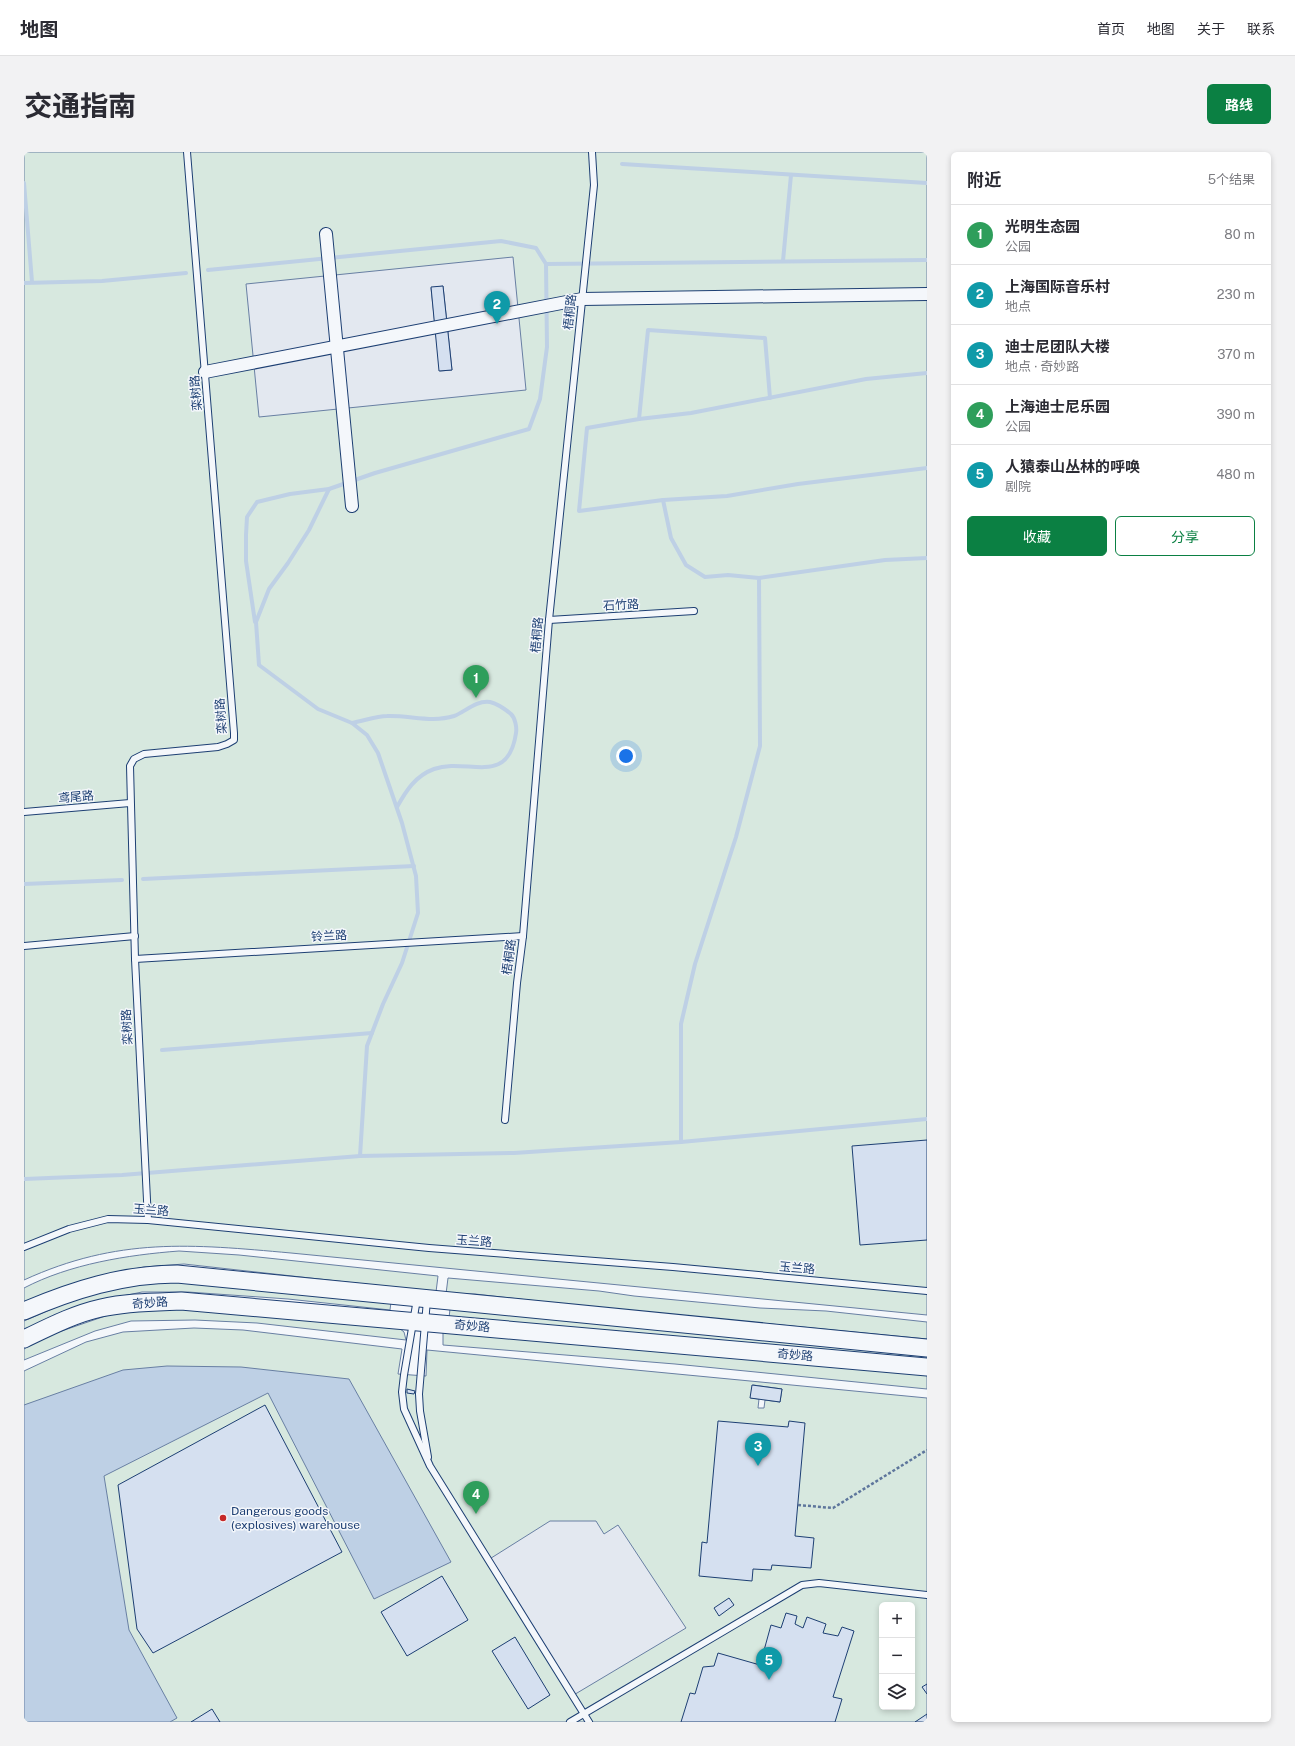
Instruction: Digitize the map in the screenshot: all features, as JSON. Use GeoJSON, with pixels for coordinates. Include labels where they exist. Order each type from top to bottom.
{"type":"FeatureCollection","features":[{"type":"Feature","properties":{"kind":"street"},"geometry":{"type":"LineString","coordinates":[[326,234],[352,506]]}},
{"type":"Feature","properties":{"kind":"street"},"geometry":{"type":"LineString","coordinates":[[205,372],[582,299],[927,294]]}},
{"type":"Feature","properties":{"kind":"street","name":"奇妙路"},"geometry":{"type":"LineString","coordinates":[[24,1311],[61,1296],[95,1285],[155,1274],[240,1280],[422,1300],[927,1348]]}},
{"type":"Feature","properties":{"kind":"street","name":"奇妙路"},"geometry":{"type":"LineString","coordinates":[[24,1339],[60,1322],[101,1308],[142,1302],[181,1301],[927,1367]]}},
{"type":"Feature","properties":{"kind":"lane","name":"栾树路"},"geometry":{"type":"LineString","coordinates":[[148,1220],[135,959],[130,766],[134,759],[144,754],[218,747],[234,740],[188,152]]}},
{"type":"Feature","properties":{"kind":"lane","name":"梧桐路"},"geometry":{"type":"LineString","coordinates":[[505,1120],[517,984],[523,936],[549,620],[594,185],[592,152]]}},
{"type":"Feature","properties":{"kind":"lane","name":"石竹路"},"geometry":{"type":"LineString","coordinates":[[549,620],[694,611]]}},
{"type":"Feature","properties":{"kind":"lane","name":"鸢尾路"},"geometry":{"type":"LineString","coordinates":[[24,812],[130,803]]}},
{"type":"Feature","properties":{"kind":"lane"},"geometry":{"type":"LineString","coordinates":[[24,946],[135,936]]}},
{"type":"Feature","properties":{"kind":"lane","name":"铃兰路"},"geometry":{"type":"LineString","coordinates":[[135,959],[523,936]]}},
{"type":"Feature","properties":{"kind":"lane","name":"玉兰路"},"geometry":{"type":"LineString","coordinates":[[24,1247],[69,1229],[108,1219],[148,1220],[429,1248],[674,1267],[927,1291]]}},
{"type":"Feature","properties":{"kind":"lane"},"geometry":{"type":"LineString","coordinates":[[422,1300],[419,1321],[402,1392],[404,1408],[430,1466],[589,1722]]}},
{"type":"Feature","properties":{"kind":"lane"},"geometry":{"type":"LineString","coordinates":[[422,1300],[419,1321],[419,1394],[420,1410],[430,1466]]}},
{"type":"Feature","properties":{"kind":"lane"},"geometry":{"type":"LineString","coordinates":[[570,1722],[802,1585],[819,1583],[927,1595]]}},
{"type":"Feature","properties":{"kind":"path"},"geometry":{"type":"LineString","coordinates":[[798,1505],[833,1508],[927,1450]]}},
{"type":"Feature","properties":{"kind":"shaded area"},"geometry":{"type":"Polygon","coordinates":[[[24,152],[927,152],[927,1315],[220,1247],[187,1246],[123,1250],[91,1256],[58,1266],[24,1280],[24,152]]]}},
{"type":"Feature","properties":{"kind":"shaded area"},"geometry":{"type":"Polygon","coordinates":[[[513,257],[526,390],[259,417],[246,284],[513,257]],[[443,286],[431,288],[440,371],[452,370],[443,286]]]}},
{"type":"Feature","properties":{"kind":"shaded area"},"geometry":{"type":"Polygon","coordinates":[[[179,1251],[239,1255],[438,1276],[436,1292],[184,1264],[144,1267],[101,1276],[24,1303],[24,1288],[60,1273],[119,1258],[179,1251]]]}},
{"type":"Feature","properties":{"kind":"shaded area"},"geometry":{"type":"Polygon","coordinates":[[[448,1278],[599,1291],[634,1296],[760,1308],[826,1311],[927,1322],[927,1339],[563,1304],[475,1294],[446,1294],[448,1278]]]}},
{"type":"Feature","properties":{"kind":"shaded area"},"geometry":{"type":"Polygon","coordinates":[[[146,1282],[188,1282],[391,1302],[390,1310],[288,1299],[188,1292],[142,1292],[89,1303],[24,1331],[24,1321],[68,1302],[97,1292],[146,1282]]]}},
{"type":"Feature","properties":{"kind":"shaded area"},"geometry":{"type":"Polygon","coordinates":[[[170,1306],[399,1328],[404,1332],[406,1340],[257,1323],[195,1320],[131,1321],[95,1331],[24,1360],[24,1349],[47,1336],[117,1312],[170,1306]]]}},
{"type":"Feature","properties":{"kind":"shaded area"},"geometry":{"type":"Polygon","coordinates":[[[450,1309],[927,1353],[927,1360],[449,1318],[450,1309]]]}},
{"type":"Feature","properties":{"kind":"shaded area"},"geometry":{"type":"Polygon","coordinates":[[[194,1328],[243,1330],[402,1349],[398,1374],[426,1376],[427,1350],[927,1398],[927,1722],[24,1722],[24,1371],[86,1342],[123,1332],[194,1328]],[[753,1385],[751,1398],[759,1399],[758,1408],[764,1408],[765,1400],[780,1402],[782,1389],[753,1385]]]}},
{"type":"Feature","properties":{"kind":"shaded area"},"geometry":{"type":"Polygon","coordinates":[[[443,1330],[927,1375],[927,1389],[675,1364],[443,1345],[443,1330]]]}},
{"type":"Feature","properties":{"kind":"shaded area"},"geometry":{"type":"Polygon","coordinates":[[[550,1521],[596,1521],[604,1534],[618,1525],[686,1628],[572,1696],[488,1560],[550,1521]]]}},
{"type":"Feature","properties":{"kind":"water"},"geometry":{"type":"Polygon","coordinates":[[[167,1366],[241,1367],[349,1379],[451,1562],[374,1599],[268,1393],[104,1476],[129,1630],[177,1718],[170,1722],[24,1722],[24,1405],[123,1370],[167,1366]]]}},
{"type":"Feature","properties":{"kind":"building"},"geometry":{"type":"Polygon","coordinates":[[[443,286],[452,370],[439,371],[431,287],[443,286]]]}},
{"type":"Feature","properties":{"kind":"building"},"geometry":{"type":"Polygon","coordinates":[[[927,1140],[927,1240],[860,1245],[852,1146],[927,1140]]]}},
{"type":"Feature","properties":{"kind":"building"},"geometry":{"type":"Polygon","coordinates":[[[752,1385],[782,1389],[780,1402],[750,1398],[752,1385]]]}},
{"type":"Feature","properties":{"kind":"building"},"geometry":{"type":"Polygon","coordinates":[[[407,1389],[415,1391],[414,1394],[407,1393],[407,1389]]]}},
{"type":"Feature","properties":{"kind":"building","name":"Dangerous goods (explosives) warehouse"},"geometry":{"type":"Polygon","coordinates":[[[265,1405],[342,1552],[153,1653],[137,1629],[118,1485],[265,1405]]]}},
{"type":"Feature","properties":{"kind":"building"},"geometry":{"type":"Polygon","coordinates":[[[718,1421],[788,1427],[789,1421],[805,1423],[795,1536],[814,1538],[811,1568],[772,1565],[771,1570],[753,1569],[752,1581],[699,1576],[702,1542],[707,1543],[718,1421]]]}},
{"type":"Feature","properties":{"kind":"building"},"geometry":{"type":"Polygon","coordinates":[[[442,1576],[468,1620],[407,1656],[381,1612],[442,1576]]]}},
{"type":"Feature","properties":{"kind":"building"},"geometry":{"type":"Polygon","coordinates":[[[729,1598],[734,1605],[719,1616],[714,1608],[729,1598]]]}},
{"type":"Feature","properties":{"kind":"building"},"geometry":{"type":"Polygon","coordinates":[[[786,1613],[797,1616],[795,1624],[803,1628],[807,1617],[826,1624],[823,1633],[838,1636],[842,1627],[854,1631],[833,1697],[842,1699],[835,1722],[681,1722],[690,1693],[695,1694],[703,1667],[714,1666],[718,1653],[760,1665],[771,1625],[781,1628],[786,1613]]]}},
{"type":"Feature","properties":{"kind":"building"},"geometry":{"type":"Polygon","coordinates":[[[515,1637],[550,1695],[528,1709],[492,1651],[515,1637]]]}},
{"type":"Feature","properties":{"kind":"building"},"geometry":{"type":"Polygon","coordinates":[[[927,1684],[927,1694],[922,1687],[927,1684]]]}},
{"type":"Feature","properties":{"kind":"building"},"geometry":{"type":"Polygon","coordinates":[[[212,1709],[220,1722],[191,1722],[212,1709]]]}},
{"type":"Feature","properties":{"kind":"building"},"geometry":{"type":"Polygon","coordinates":[[[927,1714],[927,1722],[915,1722],[927,1714]]]}},
{"type":"Feature","properties":{"kind":"waterway"},"geometry":{"type":"LineString","coordinates":[[622,164],[927,183]]}},
{"type":"Feature","properties":{"kind":"waterway"},"geometry":{"type":"LineString","coordinates":[[783,261],[791,175]]}},
{"type":"Feature","properties":{"kind":"waterway"},"geometry":{"type":"LineString","coordinates":[[24,183],[32,282]]}},
{"type":"Feature","properties":{"kind":"waterway"},"geometry":{"type":"LineString","coordinates":[[208,270],[501,241],[536,248],[546,264],[547,347],[540,399],[529,429],[375,473],[329,489],[309,530],[269,589],[256,622],[259,665],[318,709],[352,723],[367,735],[378,753],[402,823],[416,876],[418,913],[402,963],[383,1004],[367,1046],[360,1156]]}},
{"type":"Feature","properties":{"kind":"waterway"},"geometry":{"type":"LineString","coordinates":[[546,264],[927,260]]}},
{"type":"Feature","properties":{"kind":"waterway"},"geometry":{"type":"LineString","coordinates":[[24,283],[102,281],[186,273]]}},
{"type":"Feature","properties":{"kind":"waterway"},"geometry":{"type":"LineString","coordinates":[[24,1179],[122,1175],[360,1156],[514,1153],[681,1142],[681,1024],[695,964],[736,837],[760,746],[759,578],[728,575],[705,577],[686,565],[671,538],[663,500],[579,511],[587,428],[639,419],[648,330],[765,338],[770,398]]}},
{"type":"Feature","properties":{"kind":"waterway"},"geometry":{"type":"LineString","coordinates":[[639,419],[691,413],[866,379],[927,373]]}},
{"type":"Feature","properties":{"kind":"waterway"},"geometry":{"type":"LineString","coordinates":[[663,500],[727,496],[798,484],[927,468]]}},
{"type":"Feature","properties":{"kind":"waterway"},"geometry":{"type":"LineString","coordinates":[[255,622],[246,561],[247,517],[257,502],[290,494],[329,489]]}},
{"type":"Feature","properties":{"kind":"waterway"},"geometry":{"type":"LineString","coordinates":[[759,578],[885,560],[927,558]]}},
{"type":"Feature","properties":{"kind":"waterway"},"geometry":{"type":"LineString","coordinates":[[352,723],[383,716],[429,719],[446,718],[454,716],[475,704],[485,702],[499,705],[514,718],[516,733],[512,750],[504,760],[495,765],[484,767],[447,766],[427,772],[416,780],[397,807]]}},
{"type":"Feature","properties":{"kind":"waterway"},"geometry":{"type":"LineString","coordinates":[[143,879],[414,866]]}},
{"type":"Feature","properties":{"kind":"waterway"},"geometry":{"type":"LineString","coordinates":[[24,884],[122,880]]}},
{"type":"Feature","properties":{"kind":"waterway"},"geometry":{"type":"LineString","coordinates":[[162,1050],[372,1033]]}},
{"type":"Feature","properties":{"kind":"waterway"},"geometry":{"type":"LineString","coordinates":[[681,1142],[927,1119]]}},
{"type":"Feature","properties":{"kind":"place","name":"上海国际音乐村"},"geometry":{"type":"Point","coordinates":[497,324]}},
{"type":"Feature","properties":{"kind":"place","name":"光明生态园"},"geometry":{"type":"Point","coordinates":[476,698]}},
{"type":"Feature","properties":{"kind":"place","name":"迪士尼团队大楼"},"geometry":{"type":"Point","coordinates":[758,1466]}},
{"type":"Feature","properties":{"kind":"place","name":"上海迪士尼乐园"},"geometry":{"type":"Point","coordinates":[476,1514]}},
{"type":"Feature","properties":{"kind":"place","name":"Dangerous goods (explosives) warehouse"},"geometry":{"type":"Point","coordinates":[223,1518]}},
{"type":"Feature","properties":{"kind":"place","name":"人猿泰山丛林的呼唤"},"geometry":{"type":"Point","coordinates":[769,1680]}}]}
